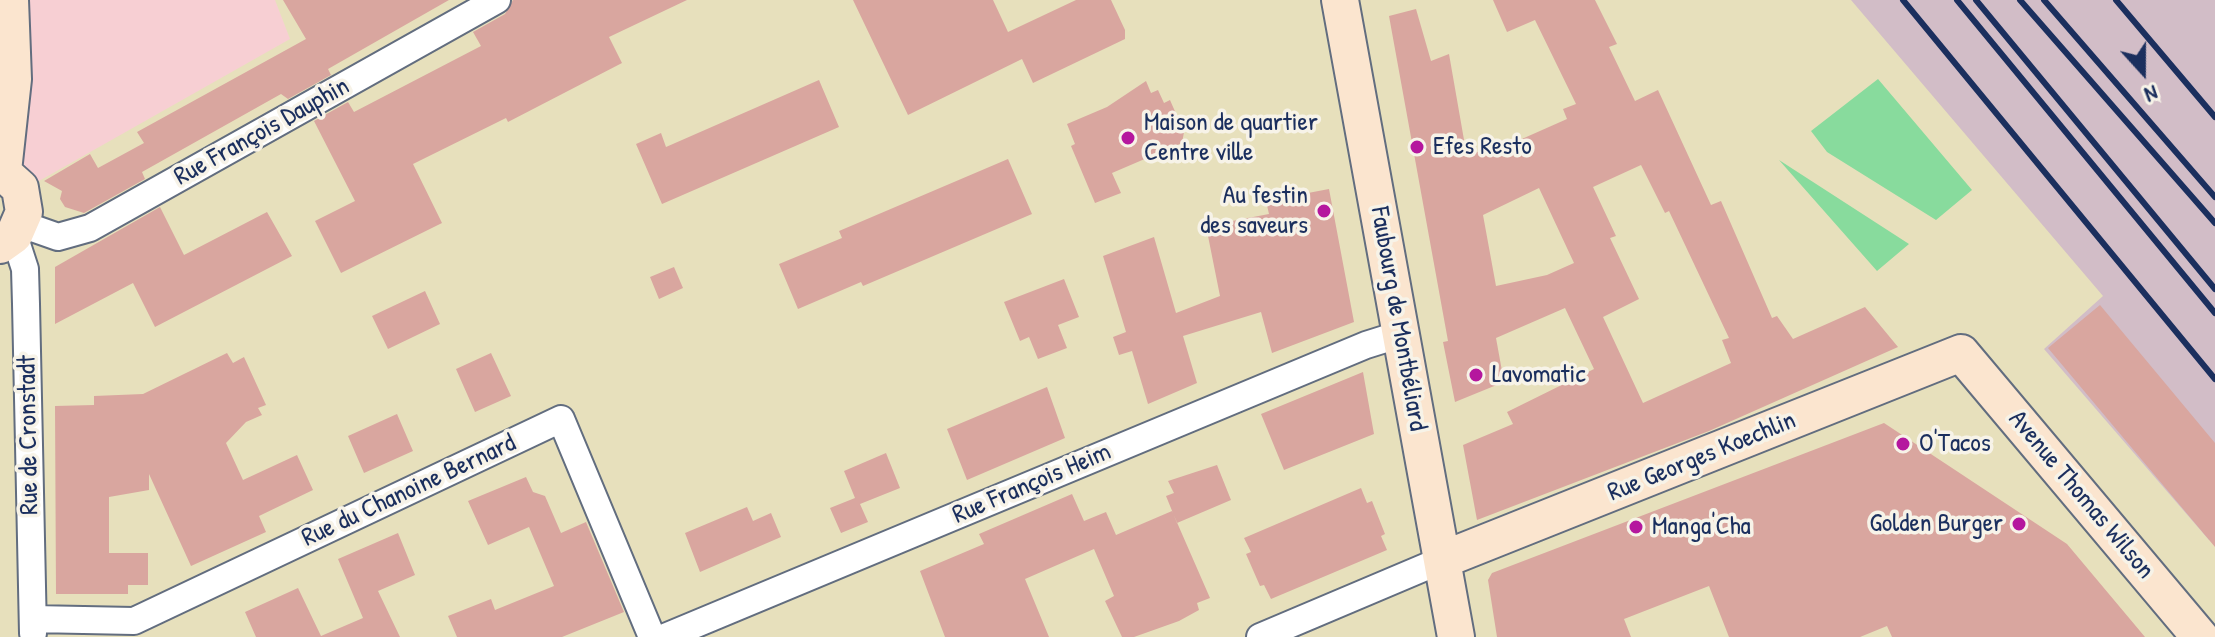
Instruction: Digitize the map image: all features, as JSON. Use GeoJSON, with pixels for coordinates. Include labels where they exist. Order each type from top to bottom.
{"type":"FeatureCollection","features":[{"type":"Feature","properties":{"kind":"street"},"geometry":{"type":"LineString","coordinates":[[10,0],[13,79],[1,171],[20,188],[24,212],[12,235]]}},
{"type":"Feature","properties":{"kind":"street","name":"Rue François Dauphin"},"geometry":{"type":"LineString","coordinates":[[12,235],[58,237],[90,228],[497,0]]}},
{"type":"Feature","properties":{"kind":"street","name":"Faubourg de Montbéliard"},"geometry":{"type":"LineString","coordinates":[[1340,0],[1456,637]]}},
{"type":"Feature","properties":{"kind":"street","name":"Rue de Cronstadt"},"geometry":{"type":"LineString","coordinates":[[12,235],[25,269],[33,628]]}},
{"type":"Feature","properties":{"kind":"street","name":"Rue François Heim"},"geometry":{"type":"LineString","coordinates":[[665,637],[1351,351],[1401,334]]}},
{"type":"Feature","properties":{"kind":"street","name":"Rue Georges Koechlin"},"geometry":{"type":"LineString","coordinates":[[1442,560],[1961,353]]}},
{"type":"Feature","properties":{"kind":"street","name":"Avenue Thomas Wilson"},"geometry":{"type":"LineString","coordinates":[[1961,353],[2200,637]]}},
{"type":"Feature","properties":{"kind":"street","name":"Rue du Chanoine Bernard"},"geometry":{"type":"LineString","coordinates":[[33,628],[134,621],[561,419],[652,637]]}},
{"type":"Feature","properties":{"kind":"street"},"geometry":{"type":"LineString","coordinates":[[1260,637],[1442,560]]}},
{"type":"Feature","properties":{"kind":"shaded area"},"geometry":{"type":"Polygon","coordinates":[[[0,0],[275,0],[290,39],[39,181],[0,189],[0,0]]]}},
{"type":"Feature","properties":{"kind":"shaded area"},"geometry":{"type":"Polygon","coordinates":[[[1851,0],[2215,0],[2215,535],[2209,540],[2044,349],[2103,296],[1851,0]]]}},
{"type":"Feature","properties":{"kind":"green space"},"geometry":{"type":"Polygon","coordinates":[[[1878,79],[1972,190],[1936,220],[1827,152],[1811,131],[1878,79]]]}},
{"type":"Feature","properties":{"kind":"green space"},"geometry":{"type":"Polygon","coordinates":[[[1779,160],[1909,244],[1877,271],[1779,160]]]}},
{"type":"Feature","properties":{"kind":"building"},"geometry":{"type":"Polygon","coordinates":[[[283,0],[449,0],[328,69],[331,75],[288,99],[281,94],[142,172],[145,179],[84,213],[65,207],[60,199],[62,191],[44,181],[90,154],[98,168],[144,143],[137,132],[306,39],[283,0]]]}},
{"type":"Feature","properties":{"kind":"building"},"geometry":{"type":"Polygon","coordinates":[[[513,0],[687,0],[609,37],[622,63],[508,122],[506,118],[413,164],[442,223],[341,273],[315,221],[355,201],[314,121],[348,102],[354,112],[481,46],[473,32],[505,14],[513,0]]]}},
{"type":"Feature","properties":{"kind":"building"},"geometry":{"type":"Polygon","coordinates":[[[853,0],[993,0],[1008,32],[1076,0],[1111,0],[1125,30],[1125,39],[1033,83],[1022,59],[908,115],[853,0]]]}},
{"type":"Feature","properties":{"kind":"building"},"geometry":{"type":"Polygon","coordinates":[[[1493,0],[1595,0],[1617,44],[1609,47],[1635,101],[1658,90],[1711,205],[1721,201],[1772,318],[1777,316],[1793,339],[1865,307],[1898,347],[1709,431],[1477,520],[1463,445],[1513,424],[1507,412],[1594,369],[1565,308],[1496,338],[1504,382],[1455,402],[1443,342],[1448,341],[1389,16],[1416,9],[1431,61],[1449,54],[1467,157],[1502,140],[1506,146],[1567,119],[1563,109],[1576,104],[1535,20],[1507,32],[1493,0]],[[1641,165],[1593,187],[1616,236],[1610,238],[1639,299],[1603,317],[1643,403],[1731,363],[1722,340],[1729,338],[1669,211],[1665,213],[1641,165]],[[1539,188],[1483,215],[1496,286],[1547,275],[1574,263],[1539,188]]]}},
{"type":"Feature","properties":{"kind":"building"},"geometry":{"type":"Polygon","coordinates":[[[819,80],[839,127],[662,204],[636,144],[661,133],[666,147],[819,80]]]}},
{"type":"Feature","properties":{"kind":"building","name":"Maison de quartier Centre ville"},"geometry":{"type":"Polygon","coordinates":[[[1146,81],[1151,93],[1158,90],[1164,103],[1170,100],[1184,132],[1182,143],[1112,173],[1121,193],[1095,203],[1071,146],[1075,144],[1067,124],[1107,107],[1146,81]]]}},
{"type":"Feature","properties":{"kind":"building"},"geometry":{"type":"Polygon","coordinates":[[[1008,159],[1032,214],[863,286],[861,282],[798,309],[779,264],[842,238],[839,231],[1008,159]]]}},
{"type":"Feature","properties":{"kind":"building"},"geometry":{"type":"Polygon","coordinates":[[[1329,189],[1354,322],[1272,353],[1261,312],[1183,336],[1197,383],[1148,404],[1132,351],[1119,355],[1113,337],[1126,332],[1103,256],[1154,237],[1176,313],[1220,296],[1206,226],[1269,214],[1266,201],[1329,189]]]}},
{"type":"Feature","properties":{"kind":"building"},"geometry":{"type":"Polygon","coordinates":[[[160,207],[184,255],[267,212],[292,256],[155,327],[133,283],[55,324],[55,267],[160,207]]]}},
{"type":"Feature","properties":{"kind":"building"},"geometry":{"type":"Polygon","coordinates":[[[674,267],[683,288],[659,299],[650,277],[674,267]]]}},
{"type":"Feature","properties":{"kind":"building"},"geometry":{"type":"Polygon","coordinates":[[[1064,279],[1079,317],[1058,325],[1067,348],[1038,359],[1029,337],[1020,341],[1004,302],[1064,279]]]}},
{"type":"Feature","properties":{"kind":"building"},"geometry":{"type":"Polygon","coordinates":[[[425,291],[440,324],[388,349],[372,316],[425,291]]]}},
{"type":"Feature","properties":{"kind":"building"},"geometry":{"type":"Polygon","coordinates":[[[2100,305],[2215,443],[2215,547],[2048,348],[2100,305]]]}},
{"type":"Feature","properties":{"kind":"building"},"geometry":{"type":"Polygon","coordinates":[[[227,353],[233,363],[244,357],[266,405],[258,408],[262,415],[246,422],[226,443],[243,480],[297,455],[313,490],[259,516],[266,532],[191,566],[149,474],[149,490],[109,497],[109,553],[148,553],[148,585],[128,585],[128,594],[56,594],[55,406],[94,405],[94,396],[143,394],[227,353]]]}},
{"type":"Feature","properties":{"kind":"building"},"geometry":{"type":"Polygon","coordinates":[[[491,353],[511,396],[475,412],[456,369],[491,353]]]}},
{"type":"Feature","properties":{"kind":"building"},"geometry":{"type":"Polygon","coordinates":[[[1363,372],[1374,434],[1284,470],[1261,414],[1363,372]]]}},
{"type":"Feature","properties":{"kind":"building"},"geometry":{"type":"Polygon","coordinates":[[[1047,387],[1065,438],[967,480],[947,429],[1047,387]]]}},
{"type":"Feature","properties":{"kind":"building"},"geometry":{"type":"Polygon","coordinates":[[[397,414],[413,451],[364,473],[348,436],[397,414]]]}},
{"type":"Feature","properties":{"kind":"building"},"geometry":{"type":"Polygon","coordinates":[[[1884,423],[2067,544],[2145,637],[1892,637],[1887,626],[1860,637],[1729,637],[1709,586],[1624,619],[1631,637],[1497,637],[1488,580],[1492,573],[1884,423]]]}},
{"type":"Feature","properties":{"kind":"building"},"geometry":{"type":"Polygon","coordinates":[[[886,453],[900,488],[860,504],[868,522],[841,533],[830,508],[855,498],[844,471],[886,453]]]}},
{"type":"Feature","properties":{"kind":"building"},"geometry":{"type":"Polygon","coordinates":[[[1217,465],[1231,500],[1177,523],[1166,496],[1174,493],[1168,481],[1217,465]]]}},
{"type":"Feature","properties":{"kind":"building"},"geometry":{"type":"Polygon","coordinates":[[[526,477],[533,492],[545,496],[561,533],[586,522],[624,612],[562,637],[457,637],[448,616],[491,599],[495,610],[554,586],[529,527],[488,545],[468,501],[526,477]]]}},
{"type":"Feature","properties":{"kind":"building"},"geometry":{"type":"Polygon","coordinates":[[[1361,488],[1367,503],[1372,501],[1385,534],[1381,536],[1387,550],[1271,599],[1264,585],[1260,586],[1246,554],[1251,552],[1244,538],[1361,488]]]}},
{"type":"Feature","properties":{"kind":"building"},"geometry":{"type":"Polygon","coordinates":[[[1072,494],[1084,521],[1106,512],[1116,535],[1172,511],[1210,598],[1197,603],[1199,610],[1179,621],[1134,637],[1122,637],[1105,601],[1114,596],[1094,549],[1025,579],[1049,637],[945,637],[920,571],[984,544],[979,534],[1072,494]]]}},
{"type":"Feature","properties":{"kind":"building"},"geometry":{"type":"Polygon","coordinates":[[[747,507],[753,521],[771,513],[781,537],[700,572],[685,533],[747,507]]]}},
{"type":"Feature","properties":{"kind":"building"},"geometry":{"type":"Polygon","coordinates":[[[398,533],[415,575],[378,591],[400,637],[256,637],[245,612],[298,588],[321,636],[363,618],[338,559],[398,533]]]}},
{"type":"Feature","properties":{"kind":"railway"},"geometry":{"type":"LineString","coordinates":[[1903,0],[2215,379]]}},
{"type":"Feature","properties":{"kind":"railway"},"geometry":{"type":"LineString","coordinates":[[1957,0],[2215,313]]}},
{"type":"Feature","properties":{"kind":"railway"},"geometry":{"type":"LineString","coordinates":[[1976,0],[2215,289]]}},
{"type":"Feature","properties":{"kind":"railway"},"geometry":{"type":"LineString","coordinates":[[2020,0],[2215,223]]}},
{"type":"Feature","properties":{"kind":"railway"},"geometry":{"type":"LineString","coordinates":[[2044,0],[2215,197]]}},
{"type":"Feature","properties":{"kind":"railway"},"geometry":{"type":"LineString","coordinates":[[2116,0],[2215,117]]}},
{"type":"Feature","properties":{"kind":"place","name":"Maison de quartier Centre ville"},"geometry":{"type":"Point","coordinates":[1128,138]}},
{"type":"Feature","properties":{"kind":"place","name":"Efes Resto"},"geometry":{"type":"Point","coordinates":[1417,147]}},
{"type":"Feature","properties":{"kind":"place","name":"Au festin des saveurs"},"geometry":{"type":"Point","coordinates":[1324,211]}},
{"type":"Feature","properties":{"kind":"place","name":"Lavomatic"},"geometry":{"type":"Point","coordinates":[1476,375]}},
{"type":"Feature","properties":{"kind":"place","name":"O'Tacos"},"geometry":{"type":"Point","coordinates":[1903,444]}},
{"type":"Feature","properties":{"kind":"place","name":"Golden Burger"},"geometry":{"type":"Point","coordinates":[2019,524]}},
{"type":"Feature","properties":{"kind":"place","name":"Manga'Cha"},"geometry":{"type":"Point","coordinates":[1636,527]}}]}
